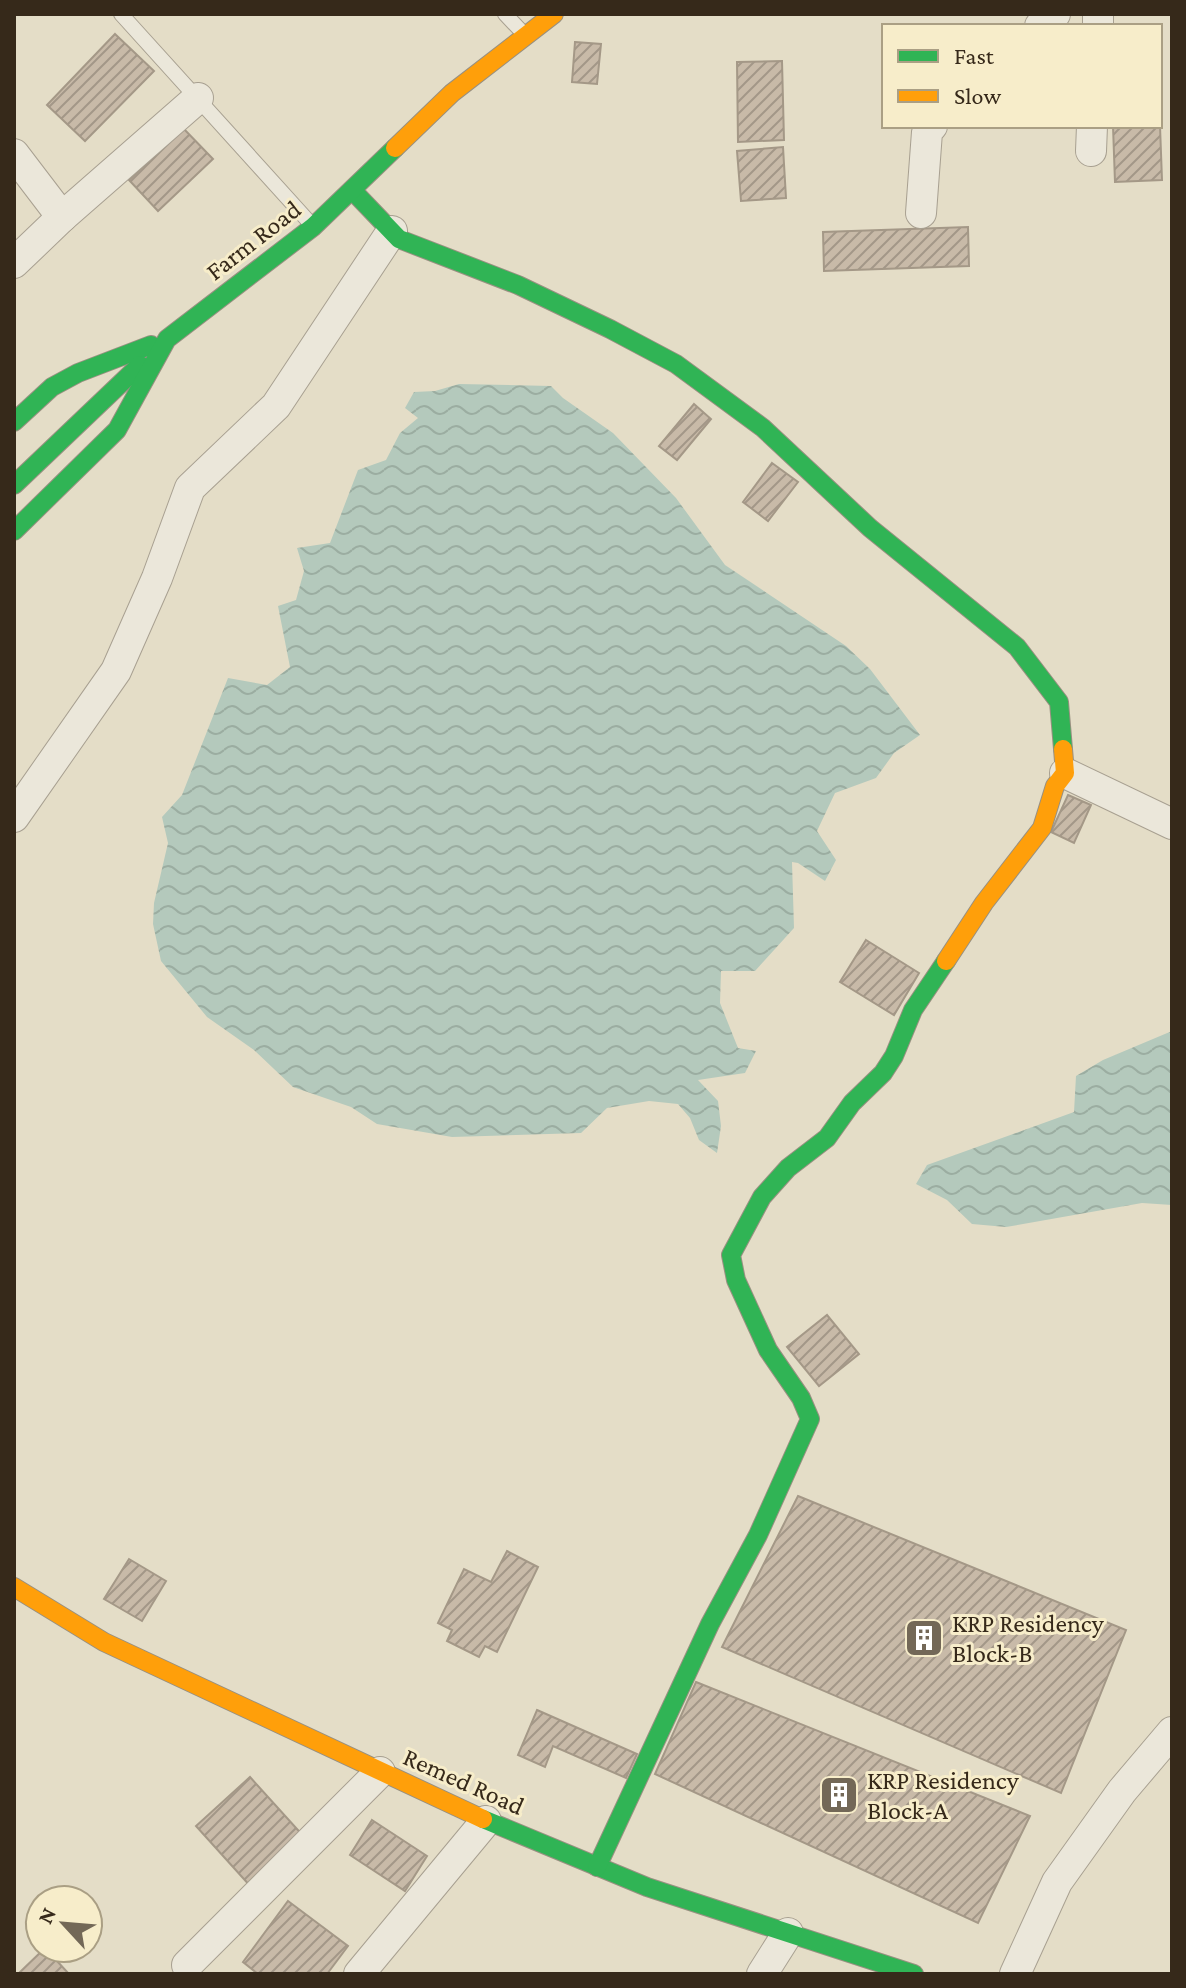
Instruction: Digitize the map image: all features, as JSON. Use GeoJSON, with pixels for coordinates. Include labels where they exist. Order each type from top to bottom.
{"type":"FeatureCollection","features":[{"type":"Feature","properties":{"kind":"street","name":"Farm Road"},"geometry":{"type":"LineString","coordinates":[[14,531],[117,430],[167,339],[313,227],[452,93],[554,14]]}},
{"type":"Feature","properties":{"kind":"street"},"geometry":{"type":"LineString","coordinates":[[14,263],[198,98]]}},
{"type":"Feature","properties":{"kind":"street"},"geometry":{"type":"LineString","coordinates":[[921,213],[927,132],[930,128]]}},
{"type":"Feature","properties":{"kind":"street"},"geometry":{"type":"LineString","coordinates":[[14,154],[62,217]]}},
{"type":"Feature","properties":{"kind":"street"},"geometry":{"type":"LineString","coordinates":[[352,190],[399,239],[518,285],[676,364],[763,428],[870,528],[1017,647],[1059,702],[1065,773],[1055,786],[1042,828],[984,903],[913,1010],[894,1056],[883,1073],[852,1103],[827,1138],[788,1168],[762,1197],[731,1255],[736,1280],[768,1350],[801,1398],[810,1419],[758,1535],[710,1624],[597,1867]]}},
{"type":"Feature","properties":{"kind":"street"},"geometry":{"type":"LineString","coordinates":[[14,817],[116,671],[157,578],[190,488],[276,406],[392,231]]}},
{"type":"Feature","properties":{"kind":"street"},"geometry":{"type":"LineString","coordinates":[[14,422],[52,387],[78,373],[167,339]]}},
{"type":"Feature","properties":{"kind":"street"},"geometry":{"type":"LineString","coordinates":[[14,485],[167,339]]}},
{"type":"Feature","properties":{"kind":"street"},"geometry":{"type":"LineString","coordinates":[[1065,773],[1172,824]]}},
{"type":"Feature","properties":{"kind":"street","name":"Remed Road"},"geometry":{"type":"LineString","coordinates":[[14,1587],[104,1642],[486,1821],[647,1887],[914,1974]]}},
{"type":"Feature","properties":{"kind":"street"},"geometry":{"type":"LineString","coordinates":[[1015,1974],[1057,1882],[1122,1791],[1172,1732]]}},
{"type":"Feature","properties":{"kind":"street"},"geometry":{"type":"LineString","coordinates":[[187,1965],[380,1772]]}},
{"type":"Feature","properties":{"kind":"street"},"geometry":{"type":"LineString","coordinates":[[359,1974],[486,1821]]}},
{"type":"Feature","properties":{"kind":"street"},"geometry":{"type":"LineString","coordinates":[[762,1974],[788,1933]]}},
{"type":"Feature","properties":{"kind":"lane"},"geometry":{"type":"LineString","coordinates":[[121,14],[313,227]]}},
{"type":"Feature","properties":{"kind":"lane"},"geometry":{"type":"LineString","coordinates":[[505,14],[525,36]]}},
{"type":"Feature","properties":{"kind":"water"},"geometry":{"type":"Polygon","coordinates":[[[459,384],[551,386],[613,433],[676,498],[725,565],[846,646],[870,669],[920,735],[894,753],[876,778],[835,793],[817,831],[836,860],[825,881],[792,862],[794,928],[755,971],[721,971],[720,1003],[738,1048],[756,1051],[745,1073],[698,1080],[718,1101],[721,1126],[717,1153],[699,1140],[690,1118],[678,1104],[649,1101],[607,1108],[581,1133],[452,1137],[377,1124],[351,1107],[293,1087],[254,1050],[207,1017],[161,961],[153,924],[154,903],[168,843],[162,817],[182,795],[228,678],[267,685],[290,667],[278,606],[296,600],[304,571],[297,548],[330,543],[358,470],[386,460],[400,433],[418,418],[405,408],[414,392],[435,391],[459,384]]]}},
{"type":"Feature","properties":{"kind":"water"},"geometry":{"type":"Polygon","coordinates":[[[1172,1031],[1172,1205],[1142,1203],[1006,1227],[972,1224],[947,1200],[916,1184],[927,1165],[1074,1112],[1076,1076],[1103,1060],[1172,1031]]]}},
{"type":"Feature","properties":{"kind":"building"},"geometry":{"type":"Polygon","coordinates":[[[115,34],[154,71],[85,141],[47,105],[115,34]]]}},
{"type":"Feature","properties":{"kind":"building"},"geometry":{"type":"Polygon","coordinates":[[[575,42],[601,44],[597,84],[572,82],[575,42]]]}},
{"type":"Feature","properties":{"kind":"building"},"geometry":{"type":"Polygon","coordinates":[[[782,61],[784,140],[738,142],[737,62],[782,61]]]}},
{"type":"Feature","properties":{"kind":"building"},"geometry":{"type":"Polygon","coordinates":[[[183,128],[213,159],[158,211],[129,180],[183,128]]]}},
{"type":"Feature","properties":{"kind":"building"},"geometry":{"type":"Polygon","coordinates":[[[1113,128],[1160,128],[1162,180],[1115,182],[1113,128]]]}},
{"type":"Feature","properties":{"kind":"building"},"geometry":{"type":"Polygon","coordinates":[[[783,147],[786,198],[741,201],[737,151],[783,147]]]}},
{"type":"Feature","properties":{"kind":"building"},"geometry":{"type":"Polygon","coordinates":[[[968,227],[969,266],[824,271],[823,232],[968,227]]]}},
{"type":"Feature","properties":{"kind":"building"},"geometry":{"type":"Polygon","coordinates":[[[694,404],[711,419],[677,460],[659,446],[694,404]]]}},
{"type":"Feature","properties":{"kind":"building"},"geometry":{"type":"Polygon","coordinates":[[[772,463],[798,482],[768,521],[743,502],[772,463]]]}},
{"type":"Feature","properties":{"kind":"building"},"geometry":{"type":"Polygon","coordinates":[[[1068,795],[1091,805],[1074,843],[1051,832],[1068,795]]]}},
{"type":"Feature","properties":{"kind":"building"},"geometry":{"type":"Polygon","coordinates":[[[866,940],[919,973],[894,1015],[840,982],[866,940]]]}},
{"type":"Feature","properties":{"kind":"building"},"geometry":{"type":"Polygon","coordinates":[[[827,1315],[859,1354],[819,1386],[787,1347],[827,1315]]]}},
{"type":"Feature","properties":{"kind":"building","name":"KRP Residency Block-B"},"geometry":{"type":"Polygon","coordinates":[[[798,1496],[1126,1630],[1061,1793],[722,1647],[798,1496]]]}},
{"type":"Feature","properties":{"kind":"building"},"geometry":{"type":"Polygon","coordinates":[[[507,1551],[538,1567],[497,1652],[485,1646],[479,1657],[447,1641],[452,1630],[438,1623],[464,1569],[491,1582],[507,1551]]]}},
{"type":"Feature","properties":{"kind":"building"},"geometry":{"type":"Polygon","coordinates":[[[129,1559],[166,1581],[142,1621],[104,1599],[129,1559]]]}},
{"type":"Feature","properties":{"kind":"building","name":"KRP Residency Block-A"},"geometry":{"type":"Polygon","coordinates":[[[696,1682],[1030,1816],[978,1923],[655,1774],[696,1682]]]}},
{"type":"Feature","properties":{"kind":"building"},"geometry":{"type":"Polygon","coordinates":[[[537,1710],[637,1754],[626,1778],[553,1746],[545,1767],[518,1755],[537,1710]]]}},
{"type":"Feature","properties":{"kind":"building"},"geometry":{"type":"Polygon","coordinates":[[[250,1777],[306,1839],[252,1888],[196,1826],[250,1777]]]}},
{"type":"Feature","properties":{"kind":"building"},"geometry":{"type":"Polygon","coordinates":[[[372,1820],[427,1856],[405,1891],[350,1855],[372,1820]]]}},
{"type":"Feature","properties":{"kind":"building"},"geometry":{"type":"Polygon","coordinates":[[[288,1901],[348,1946],[327,1974],[258,1974],[243,1962],[288,1901]]]}},
{"type":"Feature","properties":{"kind":"building"},"geometry":{"type":"Polygon","coordinates":[[[28,1964],[60,1964],[69,1974],[18,1974],[28,1964]]]}},
{"type":"Feature","properties":{"kind":"traffic: fast"},"geometry":{"type":"LineString","coordinates":[[14,531],[117,430],[167,339],[313,227],[395,148]]}},
{"type":"Feature","properties":{"kind":"traffic: fast"},"geometry":{"type":"LineString","coordinates":[[352,190],[399,239],[518,285],[610,329],[676,364],[763,428],[870,528],[1017,647],[1059,702],[1063,749]]}},
{"type":"Feature","properties":{"kind":"traffic: fast"},"geometry":{"type":"LineString","coordinates":[[14,422],[52,387],[78,373],[151,345]]}},
{"type":"Feature","properties":{"kind":"traffic: fast"},"geometry":{"type":"LineString","coordinates":[[14,485],[140,365]]}},
{"type":"Feature","properties":{"kind":"traffic: fast"},"geometry":{"type":"LineString","coordinates":[[597,1867],[710,1624],[758,1535],[810,1419],[801,1398],[768,1350],[736,1280],[731,1255],[762,1197],[788,1168],[827,1138],[852,1103],[883,1073],[894,1056],[913,1010],[946,961]]}},
{"type":"Feature","properties":{"kind":"traffic: fast"},"geometry":{"type":"LineString","coordinates":[[483,1819],[647,1887],[914,1974]]}},
{"type":"Feature","properties":{"kind":"traffic: slow"},"geometry":{"type":"LineString","coordinates":[[395,148],[452,93],[554,14]]}},
{"type":"Feature","properties":{"kind":"traffic: slow"},"geometry":{"type":"LineString","coordinates":[[946,961],[984,903],[1042,828],[1055,786],[1065,773],[1063,749]]}},
{"type":"Feature","properties":{"kind":"traffic: slow"},"geometry":{"type":"LineString","coordinates":[[14,1587],[104,1642],[483,1819]]}},
{"type":"Feature","properties":{"kind":"place","name":"KRP Residency Block-B"},"geometry":{"type":"Point","coordinates":[924,1638]}},
{"type":"Feature","properties":{"kind":"place","name":"KRP Residency Block-A"},"geometry":{"type":"Point","coordinates":[839,1795]}}]}
